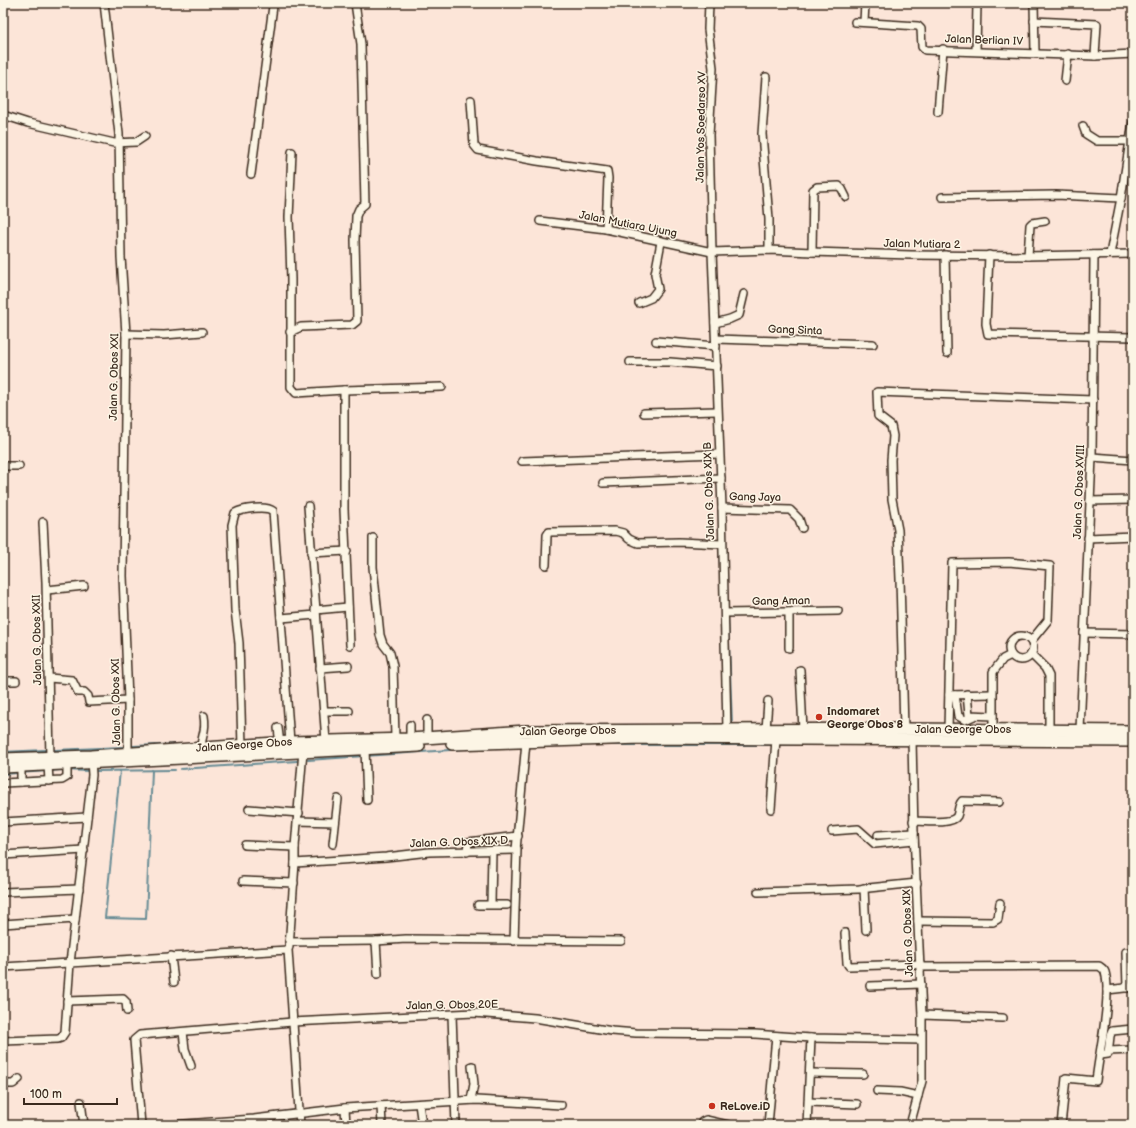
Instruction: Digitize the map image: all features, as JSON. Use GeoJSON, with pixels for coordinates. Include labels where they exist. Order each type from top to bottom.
{"type":"FeatureCollection","features":[{"type":"Feature","properties":{"kind":"main road","name":"Jalan George Obos"},"geometry":{"type":"LineString","coordinates":[[3,759],[49,770],[91,766],[128,753],[285,743],[395,738],[410,739],[526,731],[803,730],[903,726],[948,726],[993,730],[1049,727],[1080,730],[1133,731]]}},
{"type":"Feature","properties":{"kind":"main road","name":"Jalan George Obos"},"geometry":{"type":"LineString","coordinates":[[3,767],[21,774],[91,766],[304,751],[642,738],[1133,741]]}},
{"type":"Feature","properties":{"kind":"street","name":"Jalan G. Obos XXI"},"geometry":{"type":"LineString","coordinates":[[104,3],[120,143],[121,257],[126,334],[122,576],[128,700],[128,753]]}},
{"type":"Feature","properties":{"kind":"street"},"geometry":{"type":"LineString","coordinates":[[251,174],[273,6],[276,3]]}},
{"type":"Feature","properties":{"kind":"street"},"geometry":{"type":"LineString","coordinates":[[290,332],[300,327],[352,325],[357,321],[355,240],[356,216],[359,209],[365,204],[361,44],[355,3]]}},
{"type":"Feature","properties":{"kind":"street","name":"Jalan Yos Soedarso XV"},"geometry":{"type":"LineString","coordinates":[[709,3],[708,29],[713,68],[709,135],[712,252]]}},
{"type":"Feature","properties":{"kind":"street"},"geometry":{"type":"LineString","coordinates":[[864,22],[865,3]]}},
{"type":"Feature","properties":{"kind":"street"},"geometry":{"type":"LineString","coordinates":[[976,51],[977,3]]}},
{"type":"Feature","properties":{"kind":"street"},"geometry":{"type":"LineString","coordinates":[[1034,3],[1035,53]]}},
{"type":"Feature","properties":{"kind":"street"},"geometry":{"type":"LineString","coordinates":[[1034,21],[1097,24],[1095,56]]}},
{"type":"Feature","properties":{"kind":"street","name":"Jalan Berlian IV"},"geometry":{"type":"LineString","coordinates":[[855,22],[918,26],[921,29],[923,49],[1095,56],[1133,54]]}},
{"type":"Feature","properties":{"kind":"street"},"geometry":{"type":"LineString","coordinates":[[938,112],[943,49]]}},
{"type":"Feature","properties":{"kind":"street"},"geometry":{"type":"LineString","coordinates":[[1065,82],[1068,54]]}},
{"type":"Feature","properties":{"kind":"street"},"geometry":{"type":"LineString","coordinates":[[766,77],[762,134],[769,218],[769,250]]}},
{"type":"Feature","properties":{"kind":"street"},"geometry":{"type":"LineString","coordinates":[[471,100],[474,145],[478,150],[537,161],[607,171],[606,229]]}},
{"type":"Feature","properties":{"kind":"street"},"geometry":{"type":"LineString","coordinates":[[3,115],[28,123],[120,143],[136,142],[145,136]]}},
{"type":"Feature","properties":{"kind":"street"},"geometry":{"type":"LineString","coordinates":[[1110,254],[1121,198],[1133,122]]}},
{"type":"Feature","properties":{"kind":"street"},"geometry":{"type":"LineString","coordinates":[[1083,126],[1086,134],[1097,141],[1130,141]]}},
{"type":"Feature","properties":{"kind":"street"},"geometry":{"type":"LineString","coordinates":[[292,152],[289,216],[291,279],[290,379],[292,391],[304,393],[344,390],[442,387]]}},
{"type":"Feature","properties":{"kind":"street"},"geometry":{"type":"LineString","coordinates":[[812,252],[813,190],[817,187],[839,186],[846,197]]}},
{"type":"Feature","properties":{"kind":"street"},"geometry":{"type":"LineString","coordinates":[[942,196],[1056,195],[1121,198]]}},
{"type":"Feature","properties":{"kind":"street","name":"Jalan Mutiara Ujung"},"geometry":{"type":"LineString","coordinates":[[540,221],[606,229],[712,252]]}},
{"type":"Feature","properties":{"kind":"street"},"geometry":{"type":"LineString","coordinates":[[1028,256],[1030,225],[1032,223],[1045,222]]}},
{"type":"Feature","properties":{"kind":"street"},"geometry":{"type":"LineString","coordinates":[[639,302],[651,298],[658,289],[655,275],[661,242]]}},
{"type":"Feature","properties":{"kind":"street","name":"Jalan Mutiara 2"},"geometry":{"type":"LineString","coordinates":[[712,252],[769,250],[1028,256],[1133,254]]}},
{"type":"Feature","properties":{"kind":"street","name":"Jalan G. Obos XIX B"},"geometry":{"type":"LineString","coordinates":[[712,252],[717,366],[718,454],[721,478],[722,508],[727,730]]}},
{"type":"Feature","properties":{"kind":"street"},"geometry":{"type":"LineString","coordinates":[[945,255],[947,353]]}},
{"type":"Feature","properties":{"kind":"street"},"geometry":{"type":"LineString","coordinates":[[989,255],[986,324],[988,334],[1133,337]]}},
{"type":"Feature","properties":{"kind":"street","name":"Jalan G. Obos XVIII"},"geometry":{"type":"LineString","coordinates":[[1080,730],[1092,457],[1094,255]]}},
{"type":"Feature","properties":{"kind":"street"},"geometry":{"type":"LineString","coordinates":[[715,323],[739,315],[744,294]]}},
{"type":"Feature","properties":{"kind":"street"},"geometry":{"type":"LineString","coordinates":[[126,334],[164,335],[202,332]]}},
{"type":"Feature","properties":{"kind":"street","name":"Gang Sinta"},"geometry":{"type":"LineString","coordinates":[[656,341],[873,344]]}},
{"type":"Feature","properties":{"kind":"street"},"geometry":{"type":"LineString","coordinates":[[630,362],[685,363],[717,366]]}},
{"type":"Feature","properties":{"kind":"street"},"geometry":{"type":"LineString","coordinates":[[344,390],[344,509],[350,645]]}},
{"type":"Feature","properties":{"kind":"street"},"geometry":{"type":"LineString","coordinates":[[903,726],[898,530],[892,499],[891,460],[893,436],[891,426],[878,416],[877,392],[1093,400]]}},
{"type":"Feature","properties":{"kind":"street"},"geometry":{"type":"LineString","coordinates":[[644,413],[717,411]]}},
{"type":"Feature","properties":{"kind":"street"},"geometry":{"type":"LineString","coordinates":[[522,460],[718,454]]}},
{"type":"Feature","properties":{"kind":"street"},"geometry":{"type":"LineString","coordinates":[[1092,457],[1133,460]]}},
{"type":"Feature","properties":{"kind":"street"},"geometry":{"type":"LineString","coordinates":[[3,466],[18,466]]}},
{"type":"Feature","properties":{"kind":"street"},"geometry":{"type":"LineString","coordinates":[[603,483],[721,478]]}},
{"type":"Feature","properties":{"kind":"street"},"geometry":{"type":"LineString","coordinates":[[1090,501],[1133,500]]}},
{"type":"Feature","properties":{"kind":"street"},"geometry":{"type":"LineString","coordinates":[[308,506],[326,741]]}},
{"type":"Feature","properties":{"kind":"street"},"geometry":{"type":"LineString","coordinates":[[242,746],[239,643],[235,610],[232,525],[235,513],[239,511],[267,508],[273,511],[281,618],[285,743]]}},
{"type":"Feature","properties":{"kind":"street","name":"Gang Jaya"},"geometry":{"type":"LineString","coordinates":[[722,508],[790,510],[799,519],[802,528]]}},
{"type":"Feature","properties":{"kind":"street","name":"Jalan G. Obos XXII"},"geometry":{"type":"LineString","coordinates":[[43,522],[47,590],[49,770]]}},
{"type":"Feature","properties":{"kind":"street"},"geometry":{"type":"LineString","coordinates":[[546,565],[547,535],[550,532],[615,531],[638,543],[679,542],[722,544]]}},
{"type":"Feature","properties":{"kind":"street"},"geometry":{"type":"LineString","coordinates":[[1088,538],[1133,536]]}},
{"type":"Feature","properties":{"kind":"street"},"geometry":{"type":"LineString","coordinates":[[373,538],[380,635],[390,653],[393,666],[395,738]]}},
{"type":"Feature","properties":{"kind":"street"},"geometry":{"type":"LineString","coordinates":[[311,553],[347,551]]}},
{"type":"Feature","properties":{"kind":"street"},"geometry":{"type":"LineString","coordinates":[[948,726],[952,695],[952,563],[1009,562],[1048,564],[1050,567],[1048,620],[1031,642]]}},
{"type":"Feature","properties":{"kind":"street"},"geometry":{"type":"LineString","coordinates":[[47,590],[84,586]]}},
{"type":"Feature","properties":{"kind":"street"},"geometry":{"type":"LineString","coordinates":[[281,618],[348,607]]}},
{"type":"Feature","properties":{"kind":"street","name":"Gang Aman"},"geometry":{"type":"LineString","coordinates":[[725,613],[838,611]]}},
{"type":"Feature","properties":{"kind":"street"},"geometry":{"type":"LineString","coordinates":[[789,612],[789,648]]}},
{"type":"Feature","properties":{"kind":"street"},"geometry":{"type":"LineString","coordinates":[[1084,633],[1133,634]]}},
{"type":"Feature","properties":{"kind":"street"},"geometry":{"type":"LineString","coordinates":[[1024,636],[1031,642],[1033,648],[1031,654],[1024,659],[1019,659],[1011,655],[1010,646],[1015,638],[1024,636]]}},
{"type":"Feature","properties":{"kind":"street"},"geometry":{"type":"LineString","coordinates":[[1031,654],[1045,668],[1049,676],[1049,727]]}},
{"type":"Feature","properties":{"kind":"street"},"geometry":{"type":"LineString","coordinates":[[993,730],[993,672],[1003,659],[1011,655]]}},
{"type":"Feature","properties":{"kind":"street"},"geometry":{"type":"LineString","coordinates":[[320,668],[348,666]]}},
{"type":"Feature","properties":{"kind":"street"},"geometry":{"type":"LineString","coordinates":[[800,670],[803,730]]}},
{"type":"Feature","properties":{"kind":"street"},"geometry":{"type":"LineString","coordinates":[[48,678],[72,680],[78,692],[87,694],[89,702],[128,700]]}},
{"type":"Feature","properties":{"kind":"street"},"geometry":{"type":"LineString","coordinates":[[3,681],[16,681]]}},
{"type":"Feature","properties":{"kind":"street"},"geometry":{"type":"LineString","coordinates":[[967,694],[968,714],[974,716],[992,716]]}},
{"type":"Feature","properties":{"kind":"street"},"geometry":{"type":"LineString","coordinates":[[952,695],[992,694]]}},
{"type":"Feature","properties":{"kind":"street"},"geometry":{"type":"LineString","coordinates":[[952,695],[958,716],[965,720],[974,716]]}},
{"type":"Feature","properties":{"kind":"street"},"geometry":{"type":"LineString","coordinates":[[766,730],[768,701]]}},
{"type":"Feature","properties":{"kind":"street"},"geometry":{"type":"LineString","coordinates":[[324,711],[349,711]]}},
{"type":"Feature","properties":{"kind":"street"},"geometry":{"type":"LineString","coordinates":[[201,748],[201,742],[206,727],[204,716]]}},
{"type":"Feature","properties":{"kind":"street"},"geometry":{"type":"LineString","coordinates":[[427,720],[427,738]]}},
{"type":"Feature","properties":{"kind":"street"},"geometry":{"type":"LineString","coordinates":[[410,724],[410,739]]}},
{"type":"Feature","properties":{"kind":"street"},"geometry":{"type":"LineString","coordinates":[[278,728],[285,743]]}},
{"type":"Feature","properties":{"kind":"street"},"geometry":{"type":"LineString","coordinates":[[771,809],[776,739]]}},
{"type":"Feature","properties":{"kind":"street","name":"Jalan G. Obos XIX"},"geometry":{"type":"LineString","coordinates":[[910,1125],[922,1081],[922,1015],[913,821],[912,739]]}},
{"type":"Feature","properties":{"kind":"street","name":"Jalan G. Obos XIX D"},"geometry":{"type":"LineString","coordinates":[[295,863],[429,852],[467,852],[517,849],[526,742]]}},
{"type":"Feature","properties":{"kind":"street"},"geometry":{"type":"LineString","coordinates":[[365,748],[367,800]]}},
{"type":"Feature","properties":{"kind":"street"},"geometry":{"type":"LineString","coordinates":[[300,1125],[288,950],[294,883],[295,847],[304,751]]}},
{"type":"Feature","properties":{"kind":"street"},"geometry":{"type":"LineString","coordinates":[[3,1041],[61,1038],[65,1032],[70,963],[84,850],[91,766]]}},
{"type":"Feature","properties":{"kind":"street"},"geometry":{"type":"LineString","coordinates":[[3,783],[21,774],[49,770],[64,779],[67,769]]}},
{"type":"Feature","properties":{"kind":"street"},"geometry":{"type":"LineString","coordinates":[[333,844],[338,799]]}},
{"type":"Feature","properties":{"kind":"street"},"geometry":{"type":"LineString","coordinates":[[913,821],[946,822],[957,816],[959,805],[962,801],[1000,802]]}},
{"type":"Feature","properties":{"kind":"street"},"geometry":{"type":"LineString","coordinates":[[249,809],[299,813]]}},
{"type":"Feature","properties":{"kind":"street"},"geometry":{"type":"LineString","coordinates":[[3,822],[87,817]]}},
{"type":"Feature","properties":{"kind":"street"},"geometry":{"type":"LineString","coordinates":[[298,821],[335,822]]}},
{"type":"Feature","properties":{"kind":"street"},"geometry":{"type":"LineString","coordinates":[[832,832],[858,829],[875,844],[914,836]]}},
{"type":"Feature","properties":{"kind":"street"},"geometry":{"type":"LineString","coordinates":[[878,835],[914,836]]}},
{"type":"Feature","properties":{"kind":"street"},"geometry":{"type":"LineString","coordinates":[[467,852],[468,842],[518,836]]}},
{"type":"Feature","properties":{"kind":"street"},"geometry":{"type":"LineString","coordinates":[[245,845],[295,847]]}},
{"type":"Feature","properties":{"kind":"street"},"geometry":{"type":"LineString","coordinates":[[514,940],[517,849]]}},
{"type":"Feature","properties":{"kind":"street"},"geometry":{"type":"LineString","coordinates":[[3,855],[84,850]]}},
{"type":"Feature","properties":{"kind":"street"},"geometry":{"type":"LineString","coordinates":[[491,904],[492,851]]}},
{"type":"Feature","properties":{"kind":"street"},"geometry":{"type":"LineString","coordinates":[[243,881],[294,883]]}},
{"type":"Feature","properties":{"kind":"street"},"geometry":{"type":"LineString","coordinates":[[758,892],[864,888],[917,883]]}},
{"type":"Feature","properties":{"kind":"street"},"geometry":{"type":"LineString","coordinates":[[864,888],[866,930]]}},
{"type":"Feature","properties":{"kind":"street"},"geometry":{"type":"LineString","coordinates":[[3,892],[79,889]]}},
{"type":"Feature","properties":{"kind":"street"},"geometry":{"type":"LineString","coordinates":[[918,921],[993,922],[998,919],[1000,903]]}},
{"type":"Feature","properties":{"kind":"street"},"geometry":{"type":"LineString","coordinates":[[478,905],[507,905]]}},
{"type":"Feature","properties":{"kind":"street"},"geometry":{"type":"LineString","coordinates":[[3,924],[75,919]]}},
{"type":"Feature","properties":{"kind":"street"},"geometry":{"type":"LineString","coordinates":[[845,933],[847,963],[849,966],[1099,966],[1104,970],[1107,990],[1096,1081],[1066,1078],[1061,1125]]}},
{"type":"Feature","properties":{"kind":"street"},"geometry":{"type":"LineString","coordinates":[[289,942],[376,941],[406,939],[621,941]]}},
{"type":"Feature","properties":{"kind":"street"},"geometry":{"type":"LineString","coordinates":[[376,941],[378,974]]}},
{"type":"Feature","properties":{"kind":"street"},"geometry":{"type":"LineString","coordinates":[[3,967],[288,950]]}},
{"type":"Feature","properties":{"kind":"street"},"geometry":{"type":"LineString","coordinates":[[1107,990],[1130,987],[1126,952]]}},
{"type":"Feature","properties":{"kind":"street"},"geometry":{"type":"LineString","coordinates":[[171,956],[174,982]]}},
{"type":"Feature","properties":{"kind":"street"},"geometry":{"type":"LineString","coordinates":[[870,986],[921,984]]}},
{"type":"Feature","properties":{"kind":"street"},"geometry":{"type":"LineString","coordinates":[[67,1001],[123,999],[126,1002],[127,1011]]}},
{"type":"Feature","properties":{"kind":"street"},"geometry":{"type":"LineString","coordinates":[[452,1015],[456,1125]]}},
{"type":"Feature","properties":{"kind":"street","name":"Jalan G. Obos 20E"},"geometry":{"type":"LineString","coordinates":[[141,1125],[134,1040],[140,1035],[292,1022],[452,1015],[511,1015],[612,1031],[755,1034],[811,1038],[921,1040]]}},
{"type":"Feature","properties":{"kind":"street"},"geometry":{"type":"LineString","coordinates":[[922,1015],[1003,1018]]}},
{"type":"Feature","properties":{"kind":"street"},"geometry":{"type":"LineString","coordinates":[[1101,1055],[1107,1055],[1112,1032],[1133,1030]]}},
{"type":"Feature","properties":{"kind":"street"},"geometry":{"type":"LineString","coordinates":[[183,1032],[185,1049],[191,1066]]}},
{"type":"Feature","properties":{"kind":"street"},"geometry":{"type":"LineString","coordinates":[[768,1125],[776,1036]]}},
{"type":"Feature","properties":{"kind":"street"},"geometry":{"type":"LineString","coordinates":[[807,1125],[811,1073],[811,1038]]}},
{"type":"Feature","properties":{"kind":"street"},"geometry":{"type":"LineString","coordinates":[[1108,1051],[1133,1050]]}},
{"type":"Feature","properties":{"kind":"street"},"geometry":{"type":"LineString","coordinates":[[471,1100],[474,1084],[472,1066]]}},
{"type":"Feature","properties":{"kind":"street"},"geometry":{"type":"LineString","coordinates":[[811,1073],[863,1074]]}},
{"type":"Feature","properties":{"kind":"street"},"geometry":{"type":"LineString","coordinates":[[3,1084],[13,1084],[19,1079]]}},
{"type":"Feature","properties":{"kind":"street"},"geometry":{"type":"LineString","coordinates":[[876,1091],[900,1092],[918,1096]]}},
{"type":"Feature","properties":{"kind":"street"},"geometry":{"type":"LineString","coordinates":[[170,1125],[254,1119],[345,1108],[471,1100],[561,1105]]}},
{"type":"Feature","properties":{"kind":"street"},"geometry":{"type":"LineString","coordinates":[[81,1102],[84,1125]]}},
{"type":"Feature","properties":{"kind":"street"},"geometry":{"type":"LineString","coordinates":[[809,1102],[858,1104]]}},
{"type":"Feature","properties":{"kind":"street"},"geometry":{"type":"LineString","coordinates":[[420,1104],[422,1125]]}},
{"type":"Feature","properties":{"kind":"street"},"geometry":{"type":"LineString","coordinates":[[381,1106],[382,1125]]}},
{"type":"Feature","properties":{"kind":"street"},"geometry":{"type":"LineString","coordinates":[[345,1108],[346,1125]]}},
{"type":"Feature","properties":{"kind":"street"},"geometry":{"type":"LineString","coordinates":[[701,1125],[702,1122],[706,1120],[728,1125]]}},
{"type":"Feature","properties":{"kind":"waterway"},"geometry":{"type":"LineString","coordinates":[[728,615],[732,725]]}},
{"type":"Feature","properties":{"kind":"waterway"},"geometry":{"type":"LineString","coordinates":[[623,725],[690,725]]}},
{"type":"Feature","properties":{"kind":"waterway"},"geometry":{"type":"LineString","coordinates":[[1114,725],[1133,725]]}},
{"type":"Feature","properties":{"kind":"waterway"},"geometry":{"type":"LineString","coordinates":[[133,746],[182,744]]}},
{"type":"Feature","properties":{"kind":"waterway"},"geometry":{"type":"LineString","coordinates":[[608,745],[774,745]]}},
{"type":"Feature","properties":{"kind":"waterway"},"geometry":{"type":"LineString","coordinates":[[778,745],[872,745]]}},
{"type":"Feature","properties":{"kind":"waterway"},"geometry":{"type":"LineString","coordinates":[[55,750],[123,747]]}},
{"type":"Feature","properties":{"kind":"waterway"},"geometry":{"type":"LineString","coordinates":[[308,760],[464,749]]}},
{"type":"Feature","properties":{"kind":"waterway"},"geometry":{"type":"LineString","coordinates":[[3,752],[45,750]]}},
{"type":"Feature","properties":{"kind":"waterway"},"geometry":{"type":"LineString","coordinates":[[181,769],[297,761]]}},
{"type":"Feature","properties":{"kind":"waterway"},"geometry":{"type":"LineString","coordinates":[[3,774],[63,770],[90,771]]}},
{"type":"Feature","properties":{"kind":"waterway"},"geometry":{"type":"LineString","coordinates":[[120,771],[105,918],[146,919],[152,770]]}},
{"type":"Feature","properties":{"kind":"waterway"},"geometry":{"type":"LineString","coordinates":[[94,771],[175,770]]}},
{"type":"Feature","properties":{"kind":"place","name":"Indomaret George Obos 8"},"geometry":{"type":"Point","coordinates":[819,717]}},
{"type":"Feature","properties":{"kind":"place","name":"ReLove.iD"},"geometry":{"type":"Point","coordinates":[712,1106]}}]}
